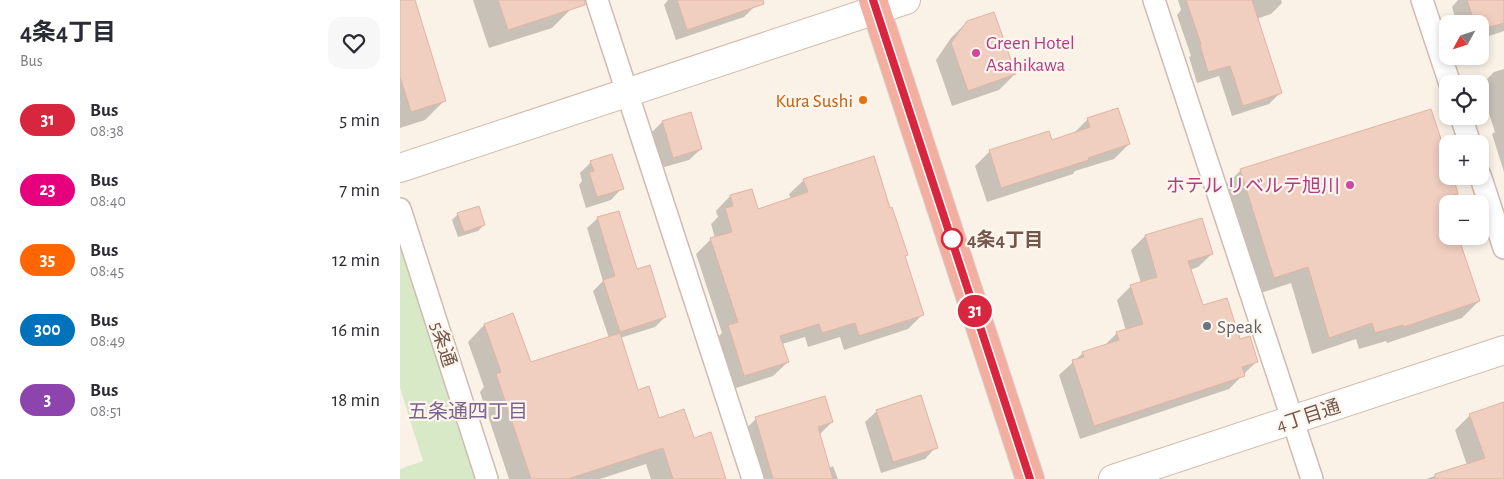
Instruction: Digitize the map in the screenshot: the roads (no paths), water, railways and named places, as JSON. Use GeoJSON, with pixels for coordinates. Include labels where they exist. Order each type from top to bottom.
{"type":"FeatureCollection","features":[{"type":"Feature","properties":{"kind":"highway"},"geometry":{"type":"LineString","coordinates":[[874,5],[1030,479]]}},
{"type":"Feature","properties":{"kind":"street"},"geometry":{"type":"LineString","coordinates":[[597,0],[753,479]]}},
{"type":"Feature","properties":{"kind":"street"},"geometry":{"type":"LineString","coordinates":[[400,168],[628,92],[874,5],[906,0]]}},
{"type":"Feature","properties":{"kind":"street"},"geometry":{"type":"LineString","coordinates":[[1154,0],[1312,479]]}},
{"type":"Feature","properties":{"kind":"street"},"geometry":{"type":"LineString","coordinates":[[1422,0],[1447,75]]}},
{"type":"Feature","properties":{"kind":"street"},"geometry":{"type":"LineString","coordinates":[[1483,185],[1504,248]]}},
{"type":"Feature","properties":{"kind":"street","name":"5条通"},"geometry":{"type":"LineString","coordinates":[[400,209],[487,479]]}},
{"type":"Feature","properties":{"kind":"street","name":"4丁目通"},"geometry":{"type":"LineString","coordinates":[[1112,479],[1504,350]]}},
{"type":"Feature","properties":{"kind":"place","name":"Green Hotel Asahikawa"},"geometry":{"type":"Point","coordinates":[976,53]}},
{"type":"Feature","properties":{"kind":"place","name":"Kura Sushi"},"geometry":{"type":"Point","coordinates":[863,100]}},
{"type":"Feature","properties":{"kind":"place","name":"ホテル リベルテ旭川"},"geometry":{"type":"Point","coordinates":[1350,185]}},
{"type":"Feature","properties":{"kind":"place","name":"4条4丁目"},"geometry":{"type":"Point","coordinates":[952,239]}},
{"type":"Feature","properties":{"kind":"place","name":"Speak"},"geometry":{"type":"Point","coordinates":[1207,326]}},
{"type":"Feature","properties":{"kind":"district","name":"五条通四丁目"},"geometry":{"type":"Point","coordinates":[468,411]}}]}
